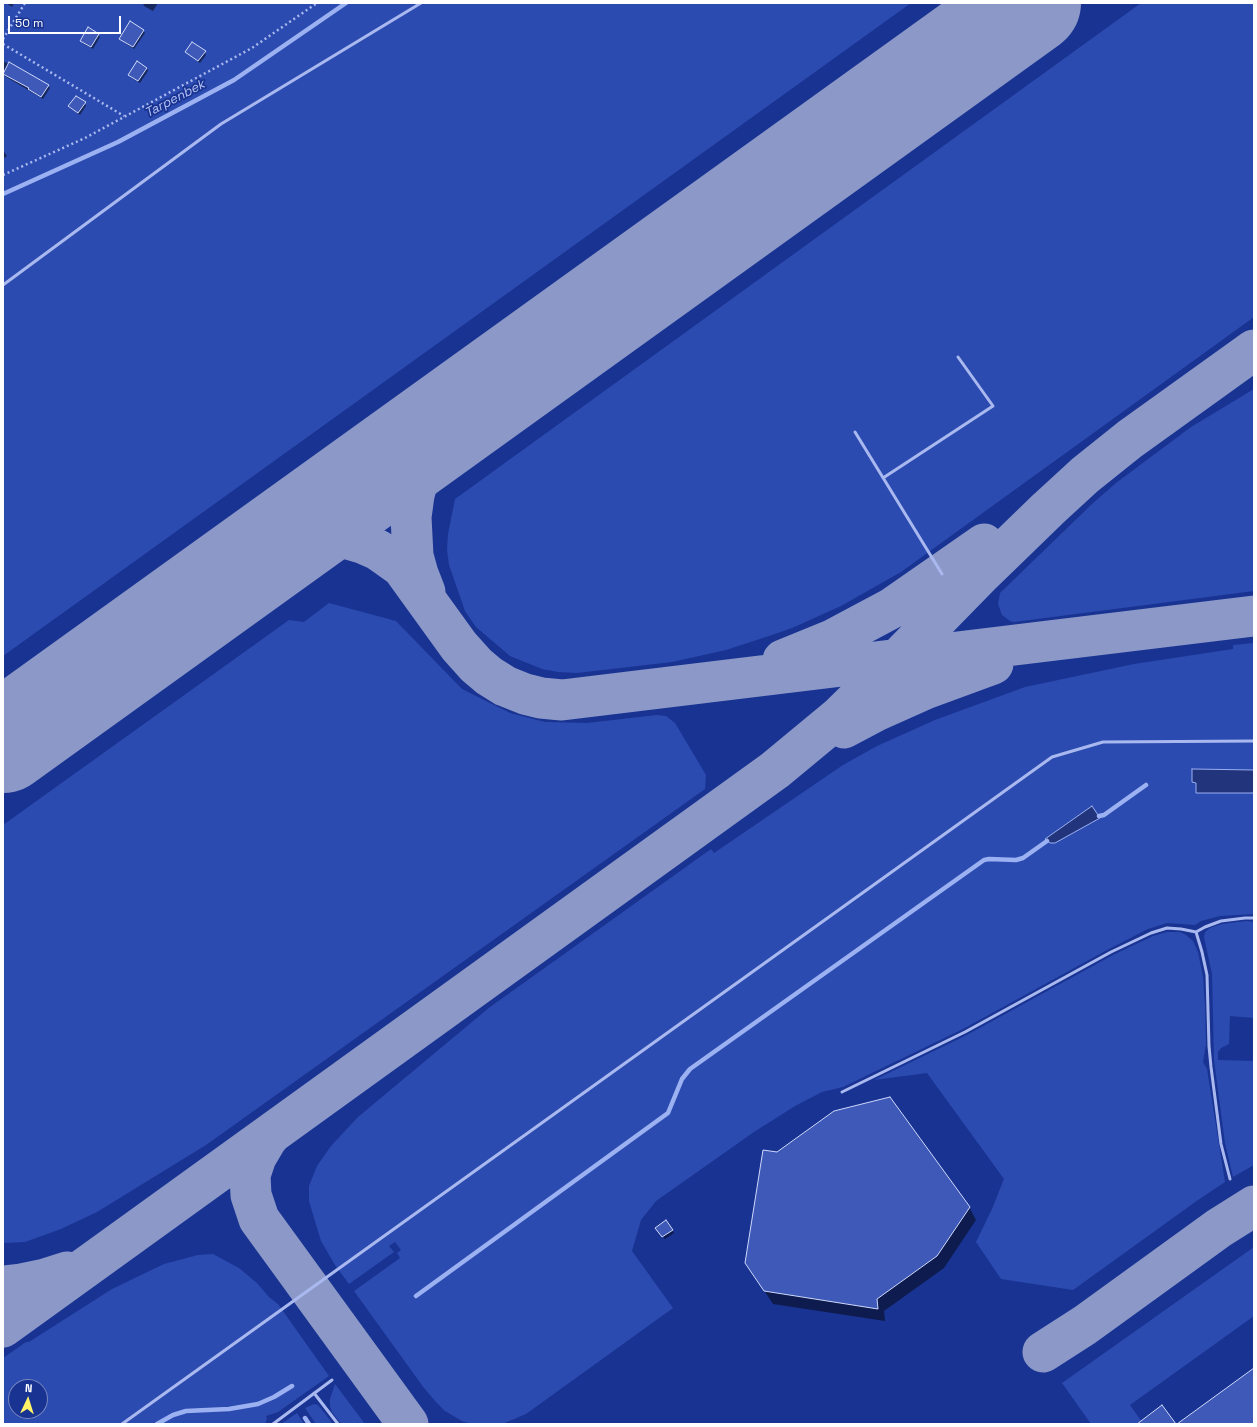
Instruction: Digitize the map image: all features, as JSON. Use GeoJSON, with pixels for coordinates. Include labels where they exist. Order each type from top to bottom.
{"type":"FeatureCollection","features":[{"type":"Feature","properties":{"kind":"lane"},"geometry":{"type":"LineString","coordinates":[[3,285],[221,124],[421,3]]}},
{"type":"Feature","properties":{"kind":"lane"},"geometry":{"type":"LineString","coordinates":[[883,478],[993,406],[958,357]]}},
{"type":"Feature","properties":{"kind":"lane"},"geometry":{"type":"LineString","coordinates":[[855,432],[942,574]]}},
{"type":"Feature","properties":{"kind":"lane"},"geometry":{"type":"LineString","coordinates":[[122,1424],[1052,757],[1104,742],[1254,741]]}},
{"type":"Feature","properties":{"kind":"lane"},"geometry":{"type":"LineString","coordinates":[[842,1092],[965,1032],[1111,952],[1151,933],[1167,928],[1181,928],[1196,932],[1221,921],[1254,918]]}},
{"type":"Feature","properties":{"kind":"lane"},"geometry":{"type":"LineString","coordinates":[[1196,932],[1207,975],[1211,1067],[1222,1144],[1230,1179]]}},
{"type":"Feature","properties":{"kind":"lane"},"geometry":{"type":"LineString","coordinates":[[273,1424],[332,1380]]}},
{"type":"Feature","properties":{"kind":"lane"},"geometry":{"type":"LineString","coordinates":[[314,1393],[338,1424]]}},
{"type":"Feature","properties":{"kind":"path"},"geometry":{"type":"LineString","coordinates":[[3,39],[25,3]]}},
{"type":"Feature","properties":{"kind":"path"},"geometry":{"type":"LineString","coordinates":[[3,175],[85,138],[252,48],[317,3]]}},
{"type":"Feature","properties":{"kind":"path"},"geometry":{"type":"LineString","coordinates":[[3,44],[124,116]]}},
{"type":"Feature","properties":{"kind":"shaded area"},"geometry":{"type":"Polygon","coordinates":[[[3,3],[911,3],[3,656],[3,3]]]}},
{"type":"Feature","properties":{"kind":"shaded area"},"geometry":{"type":"Polygon","coordinates":[[[1141,3],[1254,3],[1254,317],[901,572],[841,606],[792,628],[726,650],[672,662],[577,673],[542,669],[510,656],[476,627],[465,611],[449,565],[447,550],[448,534],[455,499],[1141,3]]]}},
{"type":"Feature","properties":{"kind":"shaded area"},"geometry":{"type":"Polygon","coordinates":[[[1254,389],[1254,591],[1014,622],[1002,615],[998,604],[1000,593],[1092,504],[1116,483],[1191,427],[1254,389]]]}},
{"type":"Feature","properties":{"kind":"shaded area"},"geometry":{"type":"Polygon","coordinates":[[[329,603],[396,621],[462,689],[510,713],[545,722],[587,723],[657,715],[666,716],[675,723],[706,775],[705,789],[206,1145],[97,1212],[61,1229],[25,1242],[3,1243],[3,825],[289,620],[304,622],[329,603]]]}},
{"type":"Feature","properties":{"kind":"shaded area"},"geometry":{"type":"Polygon","coordinates":[[[1254,643],[1254,770],[1193,769],[1192,782],[1196,782],[1197,793],[1254,793],[1254,914],[1220,916],[1201,921],[1195,925],[1167,923],[1148,929],[963,1029],[843,1087],[822,1092],[795,1106],[754,1132],[656,1201],[641,1220],[632,1251],[673,1308],[526,1414],[502,1424],[471,1424],[462,1421],[445,1411],[436,1402],[424,1388],[354,1291],[400,1258],[397,1253],[401,1250],[395,1242],[389,1246],[394,1252],[349,1284],[335,1265],[321,1241],[309,1201],[309,1186],[317,1166],[331,1146],[358,1117],[490,1007],[711,849],[714,853],[843,765],[877,746],[935,720],[1025,687],[1134,664],[1233,649],[1233,645],[1254,643]]]}},
{"type":"Feature","properties":{"kind":"shaded area"},"geometry":{"type":"Polygon","coordinates":[[[1192,769],[1254,770],[1254,793],[1196,793],[1196,783],[1192,782],[1192,769]]]}},
{"type":"Feature","properties":{"kind":"shaded area"},"geometry":{"type":"Polygon","coordinates":[[[1092,806],[1100,818],[1055,843],[1050,843],[1045,839],[1092,806]]]}},
{"type":"Feature","properties":{"kind":"shaded area"},"geometry":{"type":"Polygon","coordinates":[[[1246,921],[1254,922],[1254,1018],[1230,1016],[1229,1044],[1221,1048],[1218,1052],[1218,1060],[1254,1061],[1254,1165],[1233,1177],[1225,1143],[1214,1060],[1212,974],[1204,937],[1205,932],[1210,928],[1222,924],[1246,921]]]}},
{"type":"Feature","properties":{"kind":"shaded area"},"geometry":{"type":"Polygon","coordinates":[[[1167,932],[1180,932],[1186,935],[1193,941],[1198,952],[1203,977],[1205,1006],[1206,1044],[1203,1062],[1207,1069],[1225,1182],[1073,1290],[1001,1279],[976,1242],[992,1209],[1004,1179],[927,1073],[874,1080],[965,1036],[1113,955],[1153,936],[1167,932]]]}},
{"type":"Feature","properties":{"kind":"shaded area"},"geometry":{"type":"Polygon","coordinates":[[[1254,1247],[1254,1316],[1130,1405],[1142,1422],[1140,1424],[1091,1424],[1062,1383],[1254,1247]]]}},
{"type":"Feature","properties":{"kind":"shaded area"},"geometry":{"type":"Polygon","coordinates":[[[213,1254],[239,1268],[278,1304],[329,1376],[278,1412],[266,1416],[267,1419],[265,1424],[3,1424],[3,1358],[26,1342],[29,1342],[112,1289],[164,1264],[198,1255],[213,1254]]]}},
{"type":"Feature","properties":{"kind":"shaded area"},"geometry":{"type":"Polygon","coordinates":[[[335,1384],[365,1424],[341,1424],[332,1412],[330,1399],[335,1384]]]}},
{"type":"Feature","properties":{"kind":"shaded area"},"geometry":{"type":"Polygon","coordinates":[[[314,1404],[318,1405],[333,1424],[316,1424],[305,1408],[314,1404]]]}},
{"type":"Feature","properties":{"kind":"shaded area"},"geometry":{"type":"Polygon","coordinates":[[[297,1413],[304,1424],[281,1424],[297,1413]]]}},
{"type":"Feature","properties":{"kind":"building"},"geometry":{"type":"Polygon","coordinates":[[[130,21],[144,30],[133,47],[119,39],[130,21]]]}},
{"type":"Feature","properties":{"kind":"building"},"geometry":{"type":"Polygon","coordinates":[[[88,27],[99,34],[91,47],[80,41],[88,27]]]}},
{"type":"Feature","properties":{"kind":"building"},"geometry":{"type":"Polygon","coordinates":[[[192,42],[206,51],[198,61],[185,52],[192,42]]]}},
{"type":"Feature","properties":{"kind":"building"},"geometry":{"type":"Polygon","coordinates":[[[137,61],[147,68],[138,81],[128,75],[137,61]]]}},
{"type":"Feature","properties":{"kind":"building"},"geometry":{"type":"Polygon","coordinates":[[[9,62],[49,85],[41,97],[28,89],[29,88],[3,74],[9,62]]]}},
{"type":"Feature","properties":{"kind":"building"},"geometry":{"type":"Polygon","coordinates":[[[76,96],[86,102],[78,113],[68,106],[76,96]]]}},
{"type":"Feature","properties":{"kind":"building"},"geometry":{"type":"Polygon","coordinates":[[[890,1097],[970,1207],[937,1256],[877,1299],[878,1309],[764,1291],[745,1263],[763,1150],[777,1152],[834,1111],[890,1097]]]}},
{"type":"Feature","properties":{"kind":"building"},"geometry":{"type":"Polygon","coordinates":[[[666,1220],[673,1230],[662,1237],[655,1228],[666,1220]]]}},
{"type":"Feature","properties":{"kind":"building"},"geometry":{"type":"Polygon","coordinates":[[[1254,1368],[1254,1424],[1177,1424],[1254,1368]]]}},
{"type":"Feature","properties":{"kind":"building"},"geometry":{"type":"Polygon","coordinates":[[[1162,1405],[1176,1424],[1137,1424],[1162,1405]]]}},
{"type":"Feature","properties":{"kind":"waterway","name":"Tarpenbek"},"geometry":{"type":"LineString","coordinates":[[3,194],[118,142],[234,80],[346,3]]}},
{"type":"Feature","properties":{"kind":"waterway"},"geometry":{"type":"LineString","coordinates":[[1099,816],[1104,815],[1146,785]]}},
{"type":"Feature","properties":{"kind":"waterway"},"geometry":{"type":"LineString","coordinates":[[416,1296],[668,1113],[682,1079],[690,1069],[984,860],[1016,860],[1023,858],[1047,841]]}},
{"type":"Feature","properties":{"kind":"waterway"},"geometry":{"type":"LineString","coordinates":[[157,1424],[173,1415],[186,1411],[229,1409],[258,1404],[274,1397],[292,1386]]}},
{"type":"Feature","properties":{"kind":"waterway"},"geometry":{"type":"LineString","coordinates":[[305,1418],[309,1424]]}},
{"type":"Feature","properties":{"kind":"taxiway"},"geometry":{"type":"LineString","coordinates":[[3,1327],[775,770],[839,717],[982,573],[1085,475],[1130,439],[1254,350]]}},
{"type":"Feature","properties":{"kind":"taxiway"},"geometry":{"type":"LineString","coordinates":[[425,592],[413,556],[411,517],[414,495],[420,472],[428,453],[437,439],[457,415]]}},
{"type":"Feature","properties":{"kind":"taxiway"},"geometry":{"type":"LineString","coordinates":[[267,552],[293,541],[326,536],[345,538],[378,550],[402,567],[459,646],[476,665],[489,676],[505,686],[525,694],[541,698],[562,700],[1254,616]]}},
{"type":"Feature","properties":{"kind":"taxiway"},"geometry":{"type":"LineString","coordinates":[[783,660],[832,640],[892,608],[984,544]]}},
{"type":"Feature","properties":{"kind":"taxiway"},"geometry":{"type":"LineString","coordinates":[[844,728],[878,710],[925,689],[993,664]]}},
{"type":"Feature","properties":{"kind":"taxiway"},"geometry":{"type":"LineString","coordinates":[[271,1134],[256,1157],[250,1175],[251,1195],[259,1219],[408,1424]]}},
{"type":"Feature","properties":{"kind":"taxiway"},"geometry":{"type":"LineString","coordinates":[[1043,1352],[1085,1325],[1219,1228],[1254,1206]]}},
{"type":"Feature","properties":{"kind":"taxiway"},"geometry":{"type":"LineString","coordinates":[[3,1286],[45,1279],[67,1272]]}},
{"type":"Feature","properties":{"kind":"runway"},"geometry":{"type":"LineString","coordinates":[[3,742],[1030,3]]}}]}
